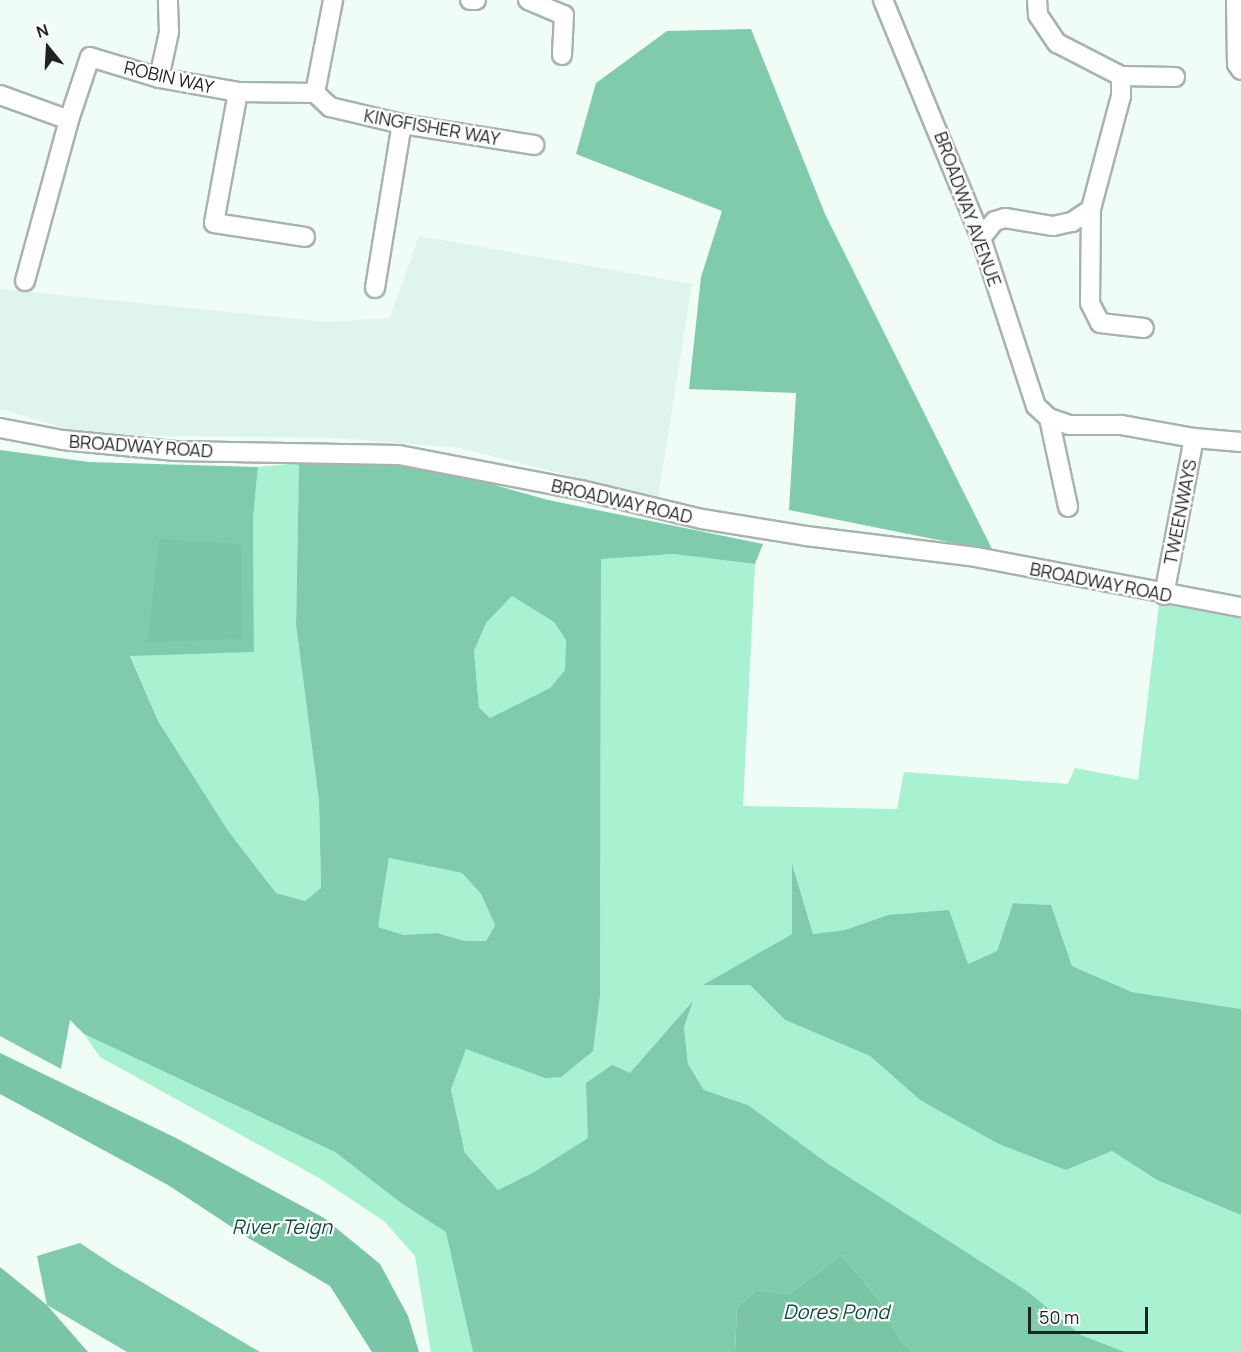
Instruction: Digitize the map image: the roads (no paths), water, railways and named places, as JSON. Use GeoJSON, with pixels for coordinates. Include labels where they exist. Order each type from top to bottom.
{"type":"FeatureCollection","features":[{"type":"Feature","properties":{"kind":"street"},"geometry":{"type":"LineString","coordinates":[[159,78],[170,32],[168,0]]}},
{"type":"Feature","properties":{"kind":"street"},"geometry":{"type":"LineString","coordinates":[[315,93],[333,0]]}},
{"type":"Feature","properties":{"kind":"street"},"geometry":{"type":"LineString","coordinates":[[470,0],[476,0]]}},
{"type":"Feature","properties":{"kind":"street"},"geometry":{"type":"LineString","coordinates":[[528,0],[564,15],[562,55]]}},
{"type":"Feature","properties":{"kind":"street","name":"BROADWAY AVENUE"},"geometry":{"type":"LineString","coordinates":[[883,0],[981,238],[1036,406],[1048,418],[1068,507]]}},
{"type":"Feature","properties":{"kind":"street"},"geometry":{"type":"LineString","coordinates":[[1037,0],[1038,15],[1057,43],[1121,76],[1175,77]]}},
{"type":"Feature","properties":{"kind":"street"},"geometry":{"type":"LineString","coordinates":[[1236,0],[1237,64],[1241,70]]}},
{"type":"Feature","properties":{"kind":"street","name":"ROBIN WAY"},"geometry":{"type":"LineString","coordinates":[[25,281],[69,120],[90,57],[159,78],[238,92],[315,93]]}},
{"type":"Feature","properties":{"kind":"street"},"geometry":{"type":"LineString","coordinates":[[1121,76],[1121,96],[1091,209],[1089,303],[1100,323],[1143,328]]}},
{"type":"Feature","properties":{"kind":"street"},"geometry":{"type":"LineString","coordinates":[[238,92],[214,223],[305,237]]}},
{"type":"Feature","properties":{"kind":"street","name":"KINGFISHER WAY"},"geometry":{"type":"LineString","coordinates":[[315,93],[330,107],[402,124],[534,145]]}},
{"type":"Feature","properties":{"kind":"street"},"geometry":{"type":"LineString","coordinates":[[0,95],[69,120]]}},
{"type":"Feature","properties":{"kind":"street"},"geometry":{"type":"LineString","coordinates":[[375,288],[402,124]]}},
{"type":"Feature","properties":{"kind":"street"},"geometry":{"type":"LineString","coordinates":[[981,238],[995,221],[1005,218],[1053,226],[1072,222],[1091,209]]}},
{"type":"Feature","properties":{"kind":"street"},"geometry":{"type":"LineString","coordinates":[[1048,418],[1069,425],[1121,425],[1194,438]]}},
{"type":"Feature","properties":{"kind":"street","name":"BROADWAY ROAD"},"geometry":{"type":"LineString","coordinates":[[0,428],[63,440],[175,451],[399,455],[581,490],[702,519],[806,536],[976,557],[1164,596],[1241,607]]}},
{"type":"Feature","properties":{"kind":"street","name":"TWEENWAYS"},"geometry":{"type":"LineString","coordinates":[[1164,596],[1194,438],[1241,442]]}},
{"type":"Feature","properties":{"kind":"water"},"geometry":{"type":"Polygon","coordinates":[[[159,539],[241,544],[242,639],[148,642],[159,539]]]}},
{"type":"Feature","properties":{"kind":"water","name":"River Teign"},"geometry":{"type":"Polygon","coordinates":[[[0,1053],[176,1138],[324,1218],[380,1264],[408,1316],[419,1352],[372,1352],[330,1286],[250,1239],[168,1185],[0,1094],[0,1053]]]}},
{"type":"Feature","properties":{"kind":"water","name":"Dores Pond"},"geometry":{"type":"Polygon","coordinates":[[[842,1255],[879,1300],[902,1343],[913,1352],[735,1352],[737,1307],[757,1290],[789,1294],[842,1255]]]}},
{"type":"Feature","properties":{"kind":"water"},"geometry":{"type":"Polygon","coordinates":[[[0,1267],[47,1305],[88,1352],[0,1352],[0,1267]]]}}]}
